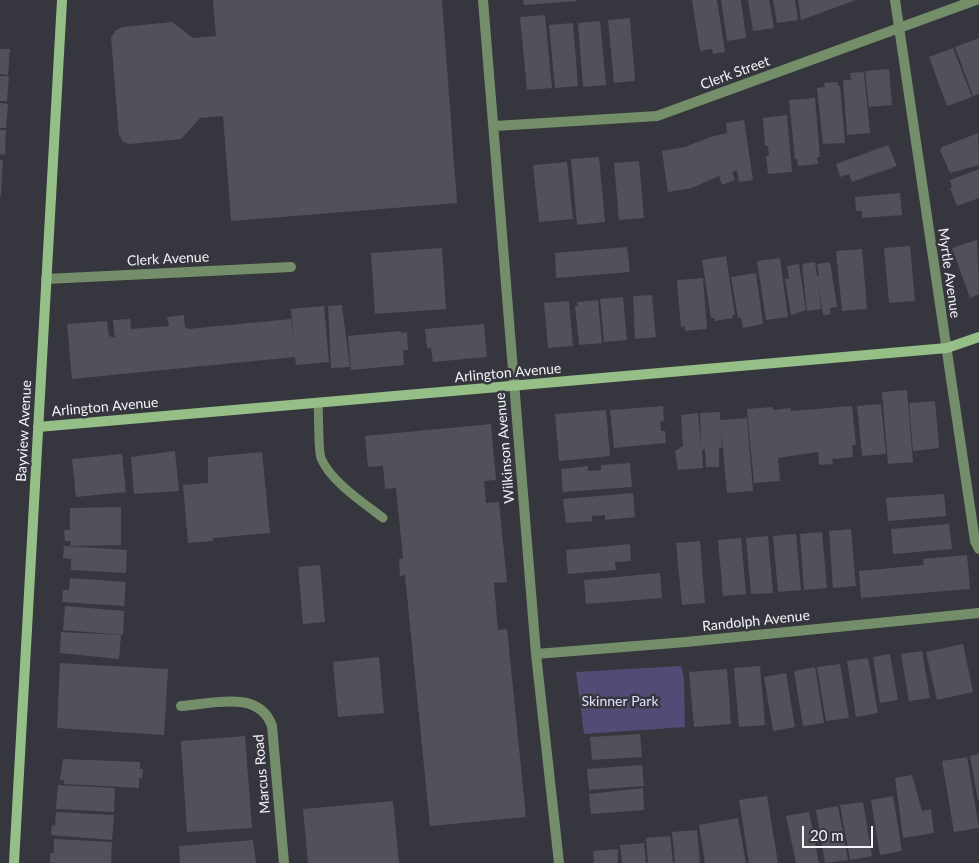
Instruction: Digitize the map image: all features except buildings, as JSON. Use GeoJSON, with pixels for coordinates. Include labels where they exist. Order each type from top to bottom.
{"type":"FeatureCollection","features":[{"type":"Feature","properties":{"kind":"street","name":"Bayview Avenue"},"geometry":{"type":"LineString","coordinates":[[14,863],[62,0]]}},
{"type":"Feature","properties":{"kind":"street","name":"Wilkinson Avenue"},"geometry":{"type":"LineString","coordinates":[[484,0],[536,654],[559,863]]}},
{"type":"Feature","properties":{"kind":"street","name":"Myrtle Avenue"},"geometry":{"type":"LineString","coordinates":[[895,0],[975,542],[979,549]]}},
{"type":"Feature","properties":{"kind":"street","name":"Clerk Street"},"geometry":{"type":"LineString","coordinates":[[495,126],[657,116],[976,0]]}},
{"type":"Feature","properties":{"kind":"street","name":"Clerk Avenue"},"geometry":{"type":"LineString","coordinates":[[46,279],[291,267]]}},
{"type":"Feature","properties":{"kind":"street","name":"Arlington Avenue"},"geometry":{"type":"LineString","coordinates":[[38,427],[946,348],[979,337]]}},
{"type":"Feature","properties":{"kind":"street","name":"Randolph Avenue"},"geometry":{"type":"LineString","coordinates":[[536,654],[686,642],[979,614]]}},
{"type":"Feature","properties":{"kind":"street","name":"Marcus Road"},"geometry":{"type":"LineString","coordinates":[[181,706],[246,701],[263,709],[269,716],[272,726],[284,863]]}},
{"type":"Feature","properties":{"kind":"lane"},"geometry":{"type":"LineString","coordinates":[[318,403],[320,456],[326,469],[355,496],[383,518]]}},
{"type":"Feature","properties":{"kind":"green space","name":"Skinner Park"},"geometry":{"type":"Polygon","coordinates":[[[681,666],[684,679],[685,727],[584,734],[576,672],[681,666]]]}}]}
